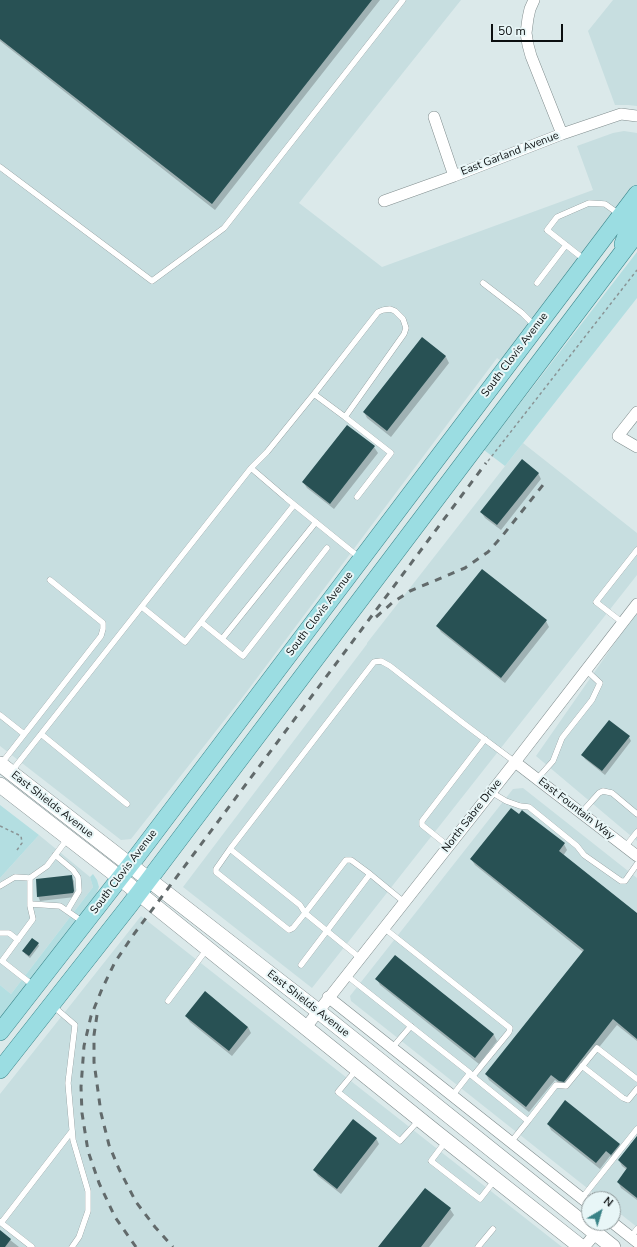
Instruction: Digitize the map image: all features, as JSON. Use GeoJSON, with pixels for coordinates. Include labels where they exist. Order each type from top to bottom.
{"type":"FeatureCollection","features":[{"type":"Feature","properties":{"kind":"main road","name":"South Clovis Avenue"},"geometry":{"type":"LineString","coordinates":[[0,1032],[120,878],[586,261],[629,215],[637,194]]}},
{"type":"Feature","properties":{"kind":"main road"},"geometry":{"type":"LineString","coordinates":[[620,256],[629,227],[629,215]]}},
{"type":"Feature","properties":{"kind":"main road"},"geometry":{"type":"LineString","coordinates":[[0,1070],[149,879],[637,233]]}},
{"type":"Feature","properties":{"kind":"main road"},"geometry":{"type":"LineString","coordinates":[[555,342],[550,333],[550,326],[589,272],[586,261]]}},
{"type":"Feature","properties":{"kind":"main road"},"geometry":{"type":"LineString","coordinates":[[484,436],[490,409],[541,340],[540,330],[537,327]]}},
{"type":"Feature","properties":{"kind":"main road","name":"East Shields Avenue"},"geometry":{"type":"LineString","coordinates":[[3,766],[130,864],[614,1247]]}},
{"type":"Feature","properties":{"kind":"main road","name":"East Shields Avenue"},"geometry":{"type":"LineString","coordinates":[[0,785],[120,878],[446,1140],[583,1247]]}},
{"type":"Feature","properties":{"kind":"street"},"geometry":{"type":"LineString","coordinates":[[534,0],[530,9],[526,33],[528,45],[562,134]]}},
{"type":"Feature","properties":{"kind":"street","name":"East Garland Avenue"},"geometry":{"type":"LineString","coordinates":[[384,201],[454,176],[562,134],[621,114],[637,116]]}},
{"type":"Feature","properties":{"kind":"street"},"geometry":{"type":"LineString","coordinates":[[434,117],[454,176]]}},
{"type":"Feature","properties":{"kind":"street"},"geometry":{"type":"LineString","coordinates":[[637,412],[618,436],[637,447]]}},
{"type":"Feature","properties":{"kind":"street","name":"North Sabre Drive"},"geometry":{"type":"LineString","coordinates":[[306,1027],[515,762],[637,604]]}},
{"type":"Feature","properties":{"kind":"street","name":"East Fountain Way"},"geometry":{"type":"LineString","coordinates":[[515,762],[634,854]]}},
{"type":"Feature","properties":{"kind":"street","name":"East Shields Avenue"},"geometry":{"type":"LineString","coordinates":[[328,998],[581,1197]]}},
{"type":"Feature","properties":{"kind":"street"},"geometry":{"type":"LineString","coordinates":[[621,1228],[635,1236]]}},
{"type":"Feature","properties":{"kind":"street"},"geometry":{"type":"LineString","coordinates":[[583,1247],[596,1233]]}},
{"type":"Feature","properties":{"kind":"lane"},"geometry":{"type":"LineString","coordinates":[[0,167],[152,281],[224,228],[403,0]]}},
{"type":"Feature","properties":{"kind":"lane"},"geometry":{"type":"LineString","coordinates":[[586,261],[547,230],[557,217],[590,203],[605,204],[629,215]]}},
{"type":"Feature","properties":{"kind":"lane"},"geometry":{"type":"LineString","coordinates":[[537,283],[566,245]]}},
{"type":"Feature","properties":{"kind":"lane"},"geometry":{"type":"LineString","coordinates":[[483,283],[522,313],[537,327]]}},
{"type":"Feature","properties":{"kind":"lane"},"geometry":{"type":"LineString","coordinates":[[3,766],[41,734],[251,468],[267,452],[378,312],[390,309],[395,311],[403,320],[406,328],[404,334],[345,417]]}},
{"type":"Feature","properties":{"kind":"lane"},"geometry":{"type":"LineString","coordinates":[[314,394],[391,453],[357,497]]}},
{"type":"Feature","properties":{"kind":"lane"},"geometry":{"type":"LineString","coordinates":[[251,468],[361,559]]}},
{"type":"Feature","properties":{"kind":"lane"},"geometry":{"type":"LineString","coordinates":[[142,607],[185,642],[294,505]]}},
{"type":"Feature","properties":{"kind":"lane"},"geometry":{"type":"LineString","coordinates":[[222,639],[316,522]]}},
{"type":"Feature","properties":{"kind":"lane"},"geometry":{"type":"LineString","coordinates":[[201,622],[243,656],[327,548]]}},
{"type":"Feature","properties":{"kind":"lane"},"geometry":{"type":"LineString","coordinates":[[623,623],[596,602],[637,550]]}},
{"type":"Feature","properties":{"kind":"lane"},"geometry":{"type":"LineString","coordinates":[[3,766],[24,734],[101,636],[104,629],[103,623],[50,580]]}},
{"type":"Feature","properties":{"kind":"lane"},"geometry":{"type":"LineString","coordinates":[[404,902],[351,860],[346,860],[293,928],[289,930],[216,872],[216,869],[374,662],[381,661],[390,666],[515,762]]}},
{"type":"Feature","properties":{"kind":"lane"},"geometry":{"type":"LineString","coordinates":[[537,779],[553,761],[562,738],[592,700],[600,683],[586,670]]}},
{"type":"Feature","properties":{"kind":"lane"},"geometry":{"type":"LineString","coordinates":[[0,715],[24,734]]}},
{"type":"Feature","properties":{"kind":"lane"},"geometry":{"type":"LineString","coordinates":[[41,734],[127,804]]}},
{"type":"Feature","properties":{"kind":"lane"},"geometry":{"type":"LineString","coordinates":[[448,846],[422,825],[422,821],[485,739]]}},
{"type":"Feature","properties":{"kind":"lane"},"geometry":{"type":"LineString","coordinates":[[581,813],[599,793],[606,791],[637,814]]}},
{"type":"Feature","properties":{"kind":"lane"},"geometry":{"type":"LineString","coordinates":[[491,792],[506,801],[520,806],[529,807],[577,846],[584,854],[621,881],[625,880],[634,854],[637,832]]}},
{"type":"Feature","properties":{"kind":"lane"},"geometry":{"type":"LineString","coordinates":[[0,886],[15,877],[30,878],[47,866],[68,838]]}},
{"type":"Feature","properties":{"kind":"lane"},"geometry":{"type":"LineString","coordinates":[[230,849],[300,905],[305,913],[360,958]]}},
{"type":"Feature","properties":{"kind":"lane"},"geometry":{"type":"LineString","coordinates":[[55,855],[73,870],[78,877],[79,890],[67,911]]}},
{"type":"Feature","properties":{"kind":"lane"},"geometry":{"type":"LineString","coordinates":[[301,965],[370,874]]}},
{"type":"Feature","properties":{"kind":"lane"},"geometry":{"type":"LineString","coordinates":[[30,878],[30,904],[33,919],[2,961],[35,987]]}},
{"type":"Feature","properties":{"kind":"lane"},"geometry":{"type":"LineString","coordinates":[[30,904],[60,906],[85,923]]}},
{"type":"Feature","properties":{"kind":"lane"},"geometry":{"type":"LineString","coordinates":[[384,928],[510,1028],[509,1032],[452,1096]]}},
{"type":"Feature","properties":{"kind":"lane"},"geometry":{"type":"LineString","coordinates":[[0,933],[9,933],[18,940]]}},
{"type":"Feature","properties":{"kind":"lane"},"geometry":{"type":"LineString","coordinates":[[168,1001],[207,949]]}},
{"type":"Feature","properties":{"kind":"lane"},"geometry":{"type":"LineString","coordinates":[[346,975],[528,1121]]}},
{"type":"Feature","properties":{"kind":"lane"},"geometry":{"type":"LineString","coordinates":[[51,1005],[75,1025],[68,1083],[73,1140],[88,1191],[88,1211],[79,1237],[72,1247]]}},
{"type":"Feature","properties":{"kind":"lane"},"geometry":{"type":"LineString","coordinates":[[392,1048],[411,1026]]}},
{"type":"Feature","properties":{"kind":"lane"},"geometry":{"type":"LineString","coordinates":[[511,1142],[556,1085],[566,1086],[597,1048],[637,1079]]}},
{"type":"Feature","properties":{"kind":"lane"},"geometry":{"type":"LineString","coordinates":[[582,1066],[623,1098],[628,1100],[637,1089]]}},
{"type":"Feature","properties":{"kind":"lane"},"geometry":{"type":"LineString","coordinates":[[357,1068],[338,1092],[400,1141],[420,1119]]}},
{"type":"Feature","properties":{"kind":"lane"},"geometry":{"type":"LineString","coordinates":[[593,1191],[637,1129]]}},
{"type":"Feature","properties":{"kind":"lane"},"geometry":{"type":"LineString","coordinates":[[32,1247],[1,1223],[72,1131]]}},
{"type":"Feature","properties":{"kind":"lane"},"geometry":{"type":"LineString","coordinates":[[446,1140],[431,1161],[480,1199],[495,1179]]}},
{"type":"Feature","properties":{"kind":"lane"},"geometry":{"type":"LineString","coordinates":[[478,1247],[493,1229]]}},
{"type":"Feature","properties":{"kind":"path"},"geometry":{"type":"LineString","coordinates":[[488,461],[637,270]]}},
{"type":"Feature","properties":{"kind":"path"},"geometry":{"type":"LineString","coordinates":[[0,826],[21,836],[22,843],[17,850]]}},
{"type":"Feature","properties":{"kind":"shaded area"},"geometry":{"type":"Polygon","coordinates":[[[0,0],[461,0],[299,203],[382,267],[593,190],[577,146],[613,133],[624,131],[637,133],[637,193],[504,363],[497,358],[245,694],[131,839],[121,840],[0,746],[0,0]]]}},
{"type":"Feature","properties":{"kind":"shaded area"},"geometry":{"type":"Polygon","coordinates":[[[613,0],[637,0],[637,106],[615,105],[588,31],[613,0]]]}},
{"type":"Feature","properties":{"kind":"shaded area"},"geometry":{"type":"Polygon","coordinates":[[[637,252],[637,298],[505,466],[484,450],[637,252]]]}},
{"type":"Feature","properties":{"kind":"shaded area"},"geometry":{"type":"Polygon","coordinates":[[[523,443],[637,533],[637,575],[312,988],[183,887],[367,643],[523,443]]]}},
{"type":"Feature","properties":{"kind":"shaded area"},"geometry":{"type":"Polygon","coordinates":[[[637,611],[637,841],[536,756],[637,611]]]}},
{"type":"Feature","properties":{"kind":"shaded area"},"geometry":{"type":"Polygon","coordinates":[[[523,788],[637,878],[637,1227],[621,1214],[621,1191],[591,1191],[351,1001],[350,996],[513,789],[523,788]]]}},
{"type":"Feature","properties":{"kind":"shaded area"},"geometry":{"type":"Polygon","coordinates":[[[0,805],[39,835],[0,878],[0,805]]]}},
{"type":"Feature","properties":{"kind":"shaded area"},"geometry":{"type":"Polygon","coordinates":[[[39,835],[90,877],[93,887],[11,994],[0,985],[0,878],[39,835]]]}},
{"type":"Feature","properties":{"kind":"shaded area"},"geometry":{"type":"Polygon","coordinates":[[[93,874],[99,887],[96,895],[0,1019],[0,985],[11,994],[93,887],[90,877],[93,874]]]}},
{"type":"Feature","properties":{"kind":"shaded area"},"geometry":{"type":"Polygon","coordinates":[[[141,916],[562,1247],[0,1247],[0,1094],[141,916]]]}},
{"type":"Feature","properties":{"kind":"building"},"geometry":{"type":"Polygon","coordinates":[[[0,0],[372,0],[212,204],[0,39],[0,0]]]}},
{"type":"Feature","properties":{"kind":"building"},"geometry":{"type":"Polygon","coordinates":[[[422,337],[446,356],[387,431],[363,412],[422,337]]]}},
{"type":"Feature","properties":{"kind":"building"},"geometry":{"type":"Polygon","coordinates":[[[347,425],[375,446],[330,504],[302,482],[347,425]]]}},
{"type":"Feature","properties":{"kind":"building"},"geometry":{"type":"Polygon","coordinates":[[[522,459],[539,473],[497,525],[480,512],[522,459]]]}},
{"type":"Feature","properties":{"kind":"building"},"geometry":{"type":"Polygon","coordinates":[[[482,569],[547,620],[501,678],[436,626],[482,569]]]}},
{"type":"Feature","properties":{"kind":"building"},"geometry":{"type":"Polygon","coordinates":[[[609,720],[630,736],[602,771],[581,755],[609,720]]]}},
{"type":"Feature","properties":{"kind":"building"},"geometry":{"type":"Polygon","coordinates":[[[511,808],[519,814],[522,810],[565,843],[559,851],[637,913],[637,1039],[613,1019],[564,1082],[559,1081],[551,1075],[526,1107],[485,1074],[584,950],[470,859],[511,808]]]}},
{"type":"Feature","properties":{"kind":"building"},"geometry":{"type":"Polygon","coordinates":[[[72,875],[73,893],[37,897],[36,879],[72,875]]]}},
{"type":"Feature","properties":{"kind":"building"},"geometry":{"type":"Polygon","coordinates":[[[32,938],[39,943],[29,956],[22,951],[32,938]]]}},
{"type":"Feature","properties":{"kind":"building"},"geometry":{"type":"Polygon","coordinates":[[[395,955],[494,1034],[475,1058],[375,979],[395,955]]]}},
{"type":"Feature","properties":{"kind":"building"},"geometry":{"type":"Polygon","coordinates":[[[205,991],[248,1027],[229,1051],[185,1016],[205,991]]]}},
{"type":"Feature","properties":{"kind":"building"},"geometry":{"type":"Polygon","coordinates":[[[565,1100],[620,1144],[611,1155],[606,1151],[596,1163],[547,1124],[565,1100]]]}},
{"type":"Feature","properties":{"kind":"building"},"geometry":{"type":"Polygon","coordinates":[[[353,1119],[377,1138],[337,1189],[313,1170],[353,1119]]]}},
{"type":"Feature","properties":{"kind":"building"},"geometry":{"type":"Polygon","coordinates":[[[637,1136],[637,1198],[617,1182],[627,1168],[618,1160],[637,1136]]]}},
{"type":"Feature","properties":{"kind":"building"},"geometry":{"type":"Polygon","coordinates":[[[425,1188],[451,1208],[421,1247],[378,1247],[425,1188]]]}},
{"type":"Feature","properties":{"kind":"building"},"geometry":{"type":"Polygon","coordinates":[[[0,1230],[11,1239],[5,1247],[0,1247],[0,1230]]]}},
{"type":"Feature","properties":{"kind":"railway"},"geometry":{"type":"LineString","coordinates":[[136,1247],[115,1217],[99,1183],[88,1151],[82,1113],[81,1087],[84,1046],[91,1016],[102,989],[115,962],[134,934],[486,463]]}},
{"type":"Feature","properties":{"kind":"railway"},"geometry":{"type":"LineString","coordinates":[[376,617],[392,603],[410,591],[465,568],[488,552],[547,480]]}},
{"type":"Feature","properties":{"kind":"railway"},"geometry":{"type":"LineString","coordinates":[[97,1015],[94,1035],[94,1062],[101,1113],[109,1145],[119,1169],[136,1202],[155,1227],[173,1247]]}}]}
